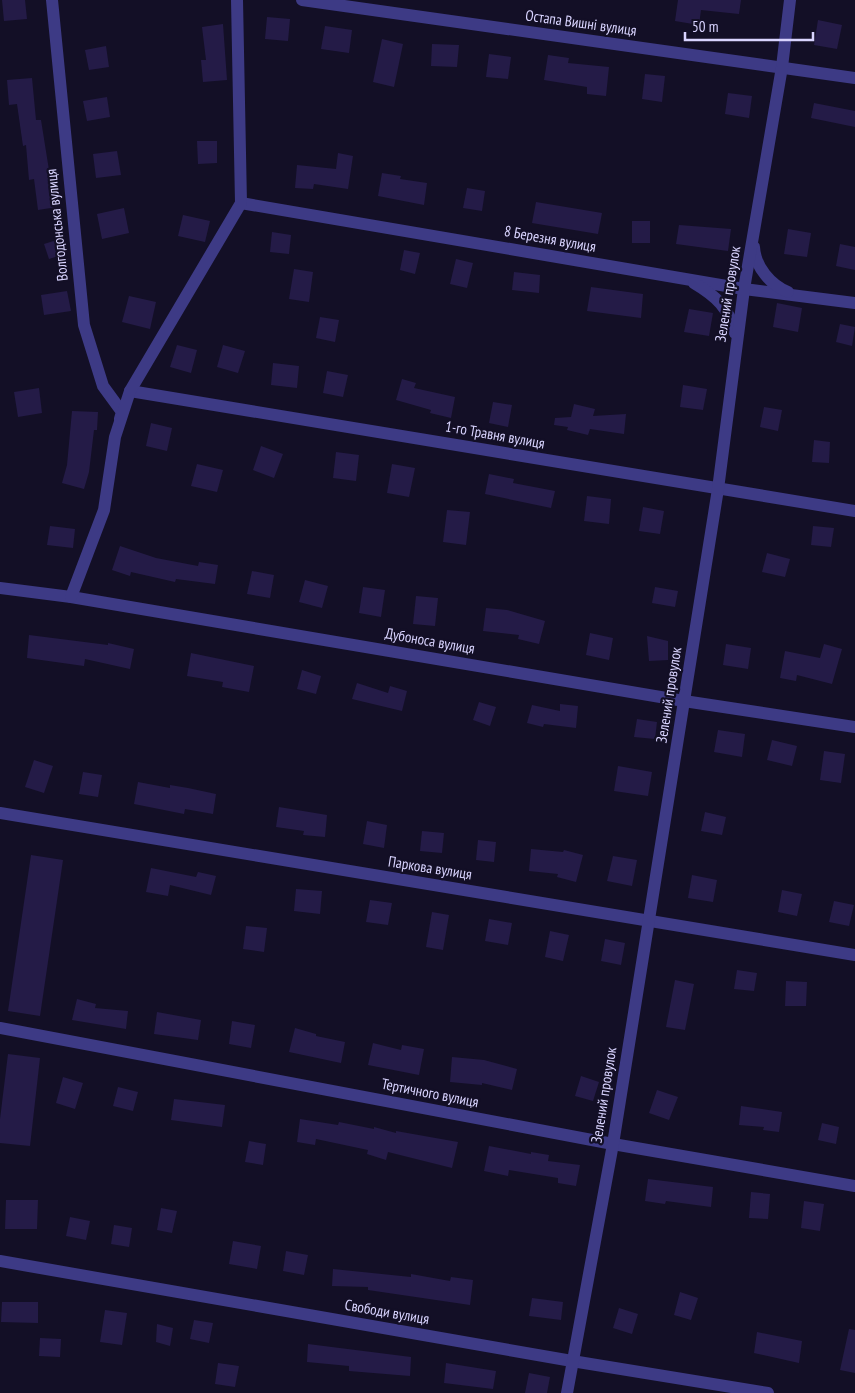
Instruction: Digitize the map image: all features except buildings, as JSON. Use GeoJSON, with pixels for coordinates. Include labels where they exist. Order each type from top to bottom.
{"type":"FeatureCollection","features":[{"type":"Feature","properties":{"kind":"street","name":"Волгодонська вулиця"},"geometry":{"type":"LineString","coordinates":[[52,0],[84,325],[103,386],[122,412],[115,437]]}},
{"type":"Feature","properties":{"kind":"street"},"geometry":{"type":"LineString","coordinates":[[71,597],[104,510],[115,437],[130,391],[241,203],[237,0]]}},
{"type":"Feature","properties":{"kind":"street","name":"Остапа Вишні вулиця"},"geometry":{"type":"LineString","coordinates":[[302,0],[855,78]]}},
{"type":"Feature","properties":{"kind":"street","name":"Зелений провулок"},"geometry":{"type":"LineString","coordinates":[[566,1393],[613,1144],[718,489],[744,289],[782,67],[790,0]]}},
{"type":"Feature","properties":{"kind":"street","name":"8 Березня вулиця"},"geometry":{"type":"LineString","coordinates":[[241,203],[744,289],[855,303]]}},
{"type":"Feature","properties":{"kind":"street"},"geometry":{"type":"LineString","coordinates":[[754,236],[755,254],[764,273],[782,290],[795,296]]}},
{"type":"Feature","properties":{"kind":"street"},"geometry":{"type":"LineString","coordinates":[[688,279],[724,305],[731,316],[738,340]]}},
{"type":"Feature","properties":{"kind":"street","name":"1-го Травня вулиця"},"geometry":{"type":"LineString","coordinates":[[130,391],[855,511]]}},
{"type":"Feature","properties":{"kind":"street","name":"Дубоноса вулиця"},"geometry":{"type":"LineString","coordinates":[[0,588],[71,597],[684,701],[855,727]]}},
{"type":"Feature","properties":{"kind":"street","name":"Паркова вулиця"},"geometry":{"type":"LineString","coordinates":[[0,813],[855,955]]}},
{"type":"Feature","properties":{"kind":"street","name":"Тертичного вулиця"},"geometry":{"type":"LineString","coordinates":[[0,1028],[613,1144],[855,1186]]}},
{"type":"Feature","properties":{"kind":"street","name":"Свободи вулиця"},"geometry":{"type":"LineString","coordinates":[[0,1261],[572,1361],[768,1393]]}}]}
